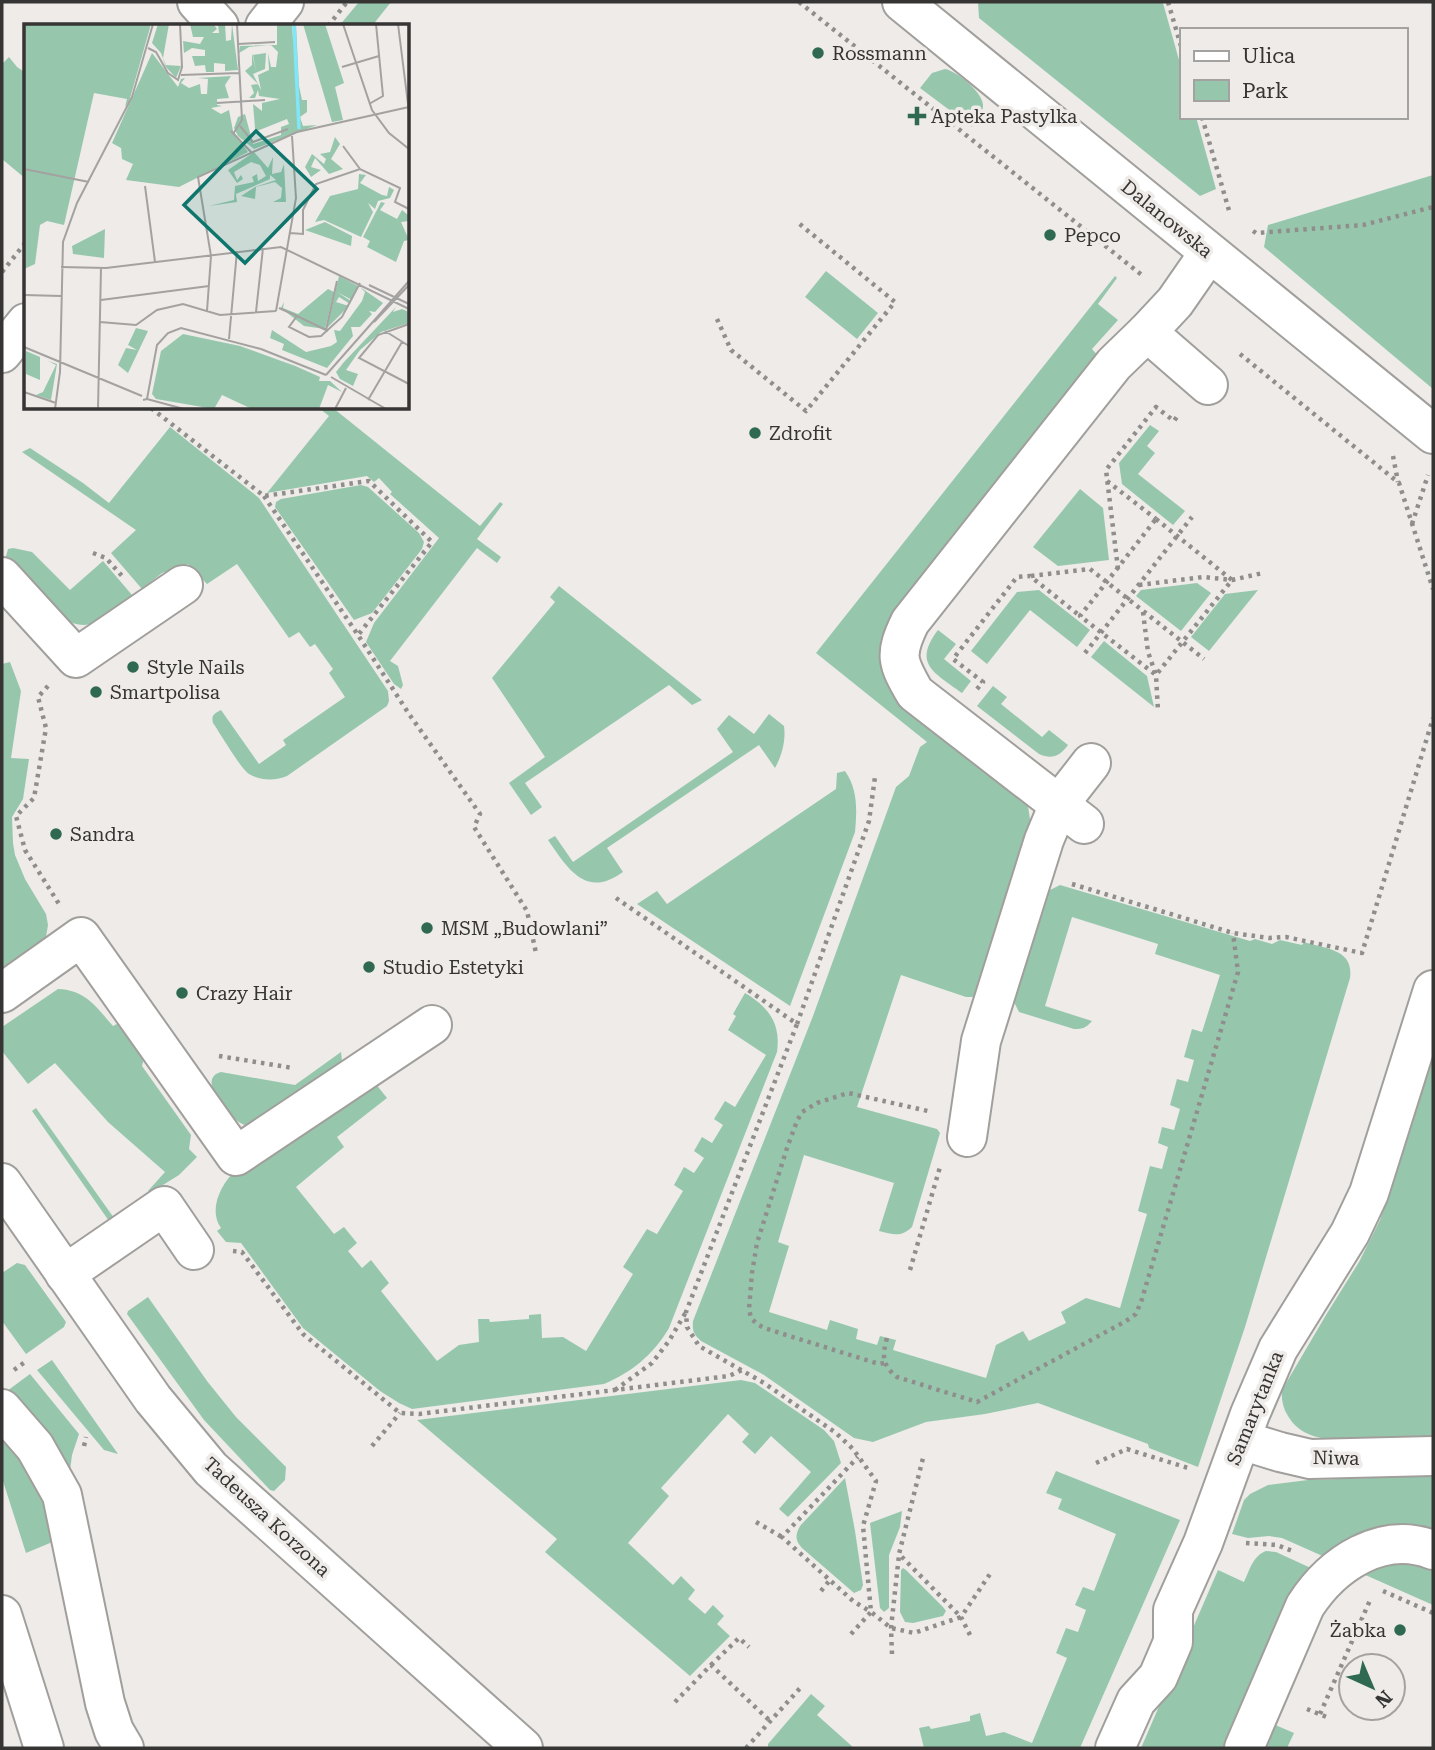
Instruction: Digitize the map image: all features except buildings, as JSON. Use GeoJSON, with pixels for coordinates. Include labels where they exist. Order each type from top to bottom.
{"type":"FeatureCollection","features":[{"type":"Feature","properties":{"kind":"street"},"geometry":{"type":"LineString","coordinates":[[197,2],[217,24]]}},
{"type":"Feature","properties":{"kind":"street"},"geometry":{"type":"LineString","coordinates":[[267,24],[284,2]]}},
{"type":"Feature","properties":{"kind":"street","name":"Dalanowska"},"geometry":{"type":"LineString","coordinates":[[921,8],[1209,253],[1433,434]]}},
{"type":"Feature","properties":{"kind":"street"},"geometry":{"type":"LineString","coordinates":[[1072,814],[915,693],[898,658],[901,641],[910,622],[1114,364],[1175,302],[1209,253]]}},
{"type":"Feature","properties":{"kind":"street"},"geometry":{"type":"LineString","coordinates":[[2,353],[24,326]]}},
{"type":"Feature","properties":{"kind":"street"},"geometry":{"type":"LineString","coordinates":[[1147,332],[1195,398]]}},
{"type":"Feature","properties":{"kind":"street"},"geometry":{"type":"LineString","coordinates":[[14,590],[76,658],[183,585]]}},
{"type":"Feature","properties":{"kind":"street"},"geometry":{"type":"LineString","coordinates":[[968,1129],[981,1041],[1044,840],[1072,814],[1091,763]]}},
{"type":"Feature","properties":{"kind":"street"},"geometry":{"type":"LineString","coordinates":[[2,993],[81,937],[236,1156],[432,1025]]}},
{"type":"Feature","properties":{"kind":"street","name":"Samarytanka"},"geometry":{"type":"LineString","coordinates":[[1115,1748],[1136,1701],[1158,1677],[1174,1642],[1173,1610],[1203,1543],[1263,1381],[1278,1349],[1350,1233],[1369,1193],[1433,990]]}},
{"type":"Feature","properties":{"kind":"street","name":"Tadeusza Korzona"},"geometry":{"type":"LineString","coordinates":[[2,1183],[153,1399],[211,1469],[523,1748]]}},
{"type":"Feature","properties":{"kind":"street"},"geometry":{"type":"LineString","coordinates":[[65,1274],[164,1206],[209,1249]]}},
{"type":"Feature","properties":{"kind":"street"},"geometry":{"type":"LineString","coordinates":[[2,1409],[35,1447],[62,1495],[105,1703],[114,1731],[124,1748]]}},
{"type":"Feature","properties":{"kind":"street","name":"Niwa"},"geometry":{"type":"LineString","coordinates":[[1241,1440],[1310,1459],[1433,1456]]}},
{"type":"Feature","properties":{"kind":"street"},"geometry":{"type":"LineString","coordinates":[[1244,1748],[1305,1606],[1320,1586],[1348,1561],[1368,1551],[1405,1544],[1433,1550]]}},
{"type":"Feature","properties":{"kind":"street"},"geometry":{"type":"LineString","coordinates":[[2,1615],[44,1748]]}},
{"type":"Feature","properties":{"kind":"path"},"geometry":{"type":"LineString","coordinates":[[330,24],[347,2]]}},
{"type":"Feature","properties":{"kind":"path"},"geometry":{"type":"LineString","coordinates":[[1168,2],[1180,43]]}},
{"type":"Feature","properties":{"kind":"path"},"geometry":{"type":"LineString","coordinates":[[1203,119],[1231,218]]}},
{"type":"Feature","properties":{"kind":"path"},"geometry":{"type":"LineString","coordinates":[[1248,228],[1256,233],[1363,225],[1433,206]]}},
{"type":"Feature","properties":{"kind":"path"},"geometry":{"type":"LineString","coordinates":[[717,319],[731,350],[806,411],[895,302],[796,221]]}},
{"type":"Feature","properties":{"kind":"path"},"geometry":{"type":"LineString","coordinates":[[2,272],[24,244]]}},
{"type":"Feature","properties":{"kind":"path"},"geometry":{"type":"LineString","coordinates":[[1118,569],[1106,470],[1156,407],[1174,421],[1195,398]]}},
{"type":"Feature","properties":{"kind":"path"},"geometry":{"type":"LineString","coordinates":[[154,410],[264,496],[409,715],[480,814],[474,827],[527,911],[536,953]]}},
{"type":"Feature","properties":{"kind":"path"},"geometry":{"type":"LineString","coordinates":[[1412,524],[1429,473]]}},
{"type":"Feature","properties":{"kind":"path"},"geometry":{"type":"LineString","coordinates":[[264,496],[369,481],[432,542],[358,635]]}},
{"type":"Feature","properties":{"kind":"path"},"geometry":{"type":"LineString","coordinates":[[1107,481],[1232,580]]}},
{"type":"Feature","properties":{"kind":"path"},"geometry":{"type":"LineString","coordinates":[[1085,653],[1192,517]]}},
{"type":"Feature","properties":{"kind":"path"},"geometry":{"type":"LineString","coordinates":[[1080,616],[1156,519]]}},
{"type":"Feature","properties":{"kind":"path"},"geometry":{"type":"LineString","coordinates":[[93,553],[106,558]]}},
{"type":"Feature","properties":{"kind":"path"},"geometry":{"type":"LineString","coordinates":[[978,688],[983,682],[953,659],[1017,577],[1090,569],[1204,659]]}},
{"type":"Feature","properties":{"kind":"path"},"geometry":{"type":"LineString","coordinates":[[1138,585],[1203,577],[1232,580],[1263,573]]}},
{"type":"Feature","properties":{"kind":"path"},"geometry":{"type":"LineString","coordinates":[[1030,576],[1156,675]]}},
{"type":"Feature","properties":{"kind":"path"},"geometry":{"type":"LineString","coordinates":[[1156,675],[1232,580]]}},
{"type":"Feature","properties":{"kind":"path"},"geometry":{"type":"LineString","coordinates":[[1143,611],[1148,652],[1156,675],[1158,711]]}},
{"type":"Feature","properties":{"kind":"path"},"geometry":{"type":"LineString","coordinates":[[76,658],[38,697],[46,728],[34,798],[16,816],[25,850],[81,937]]}},
{"type":"Feature","properties":{"kind":"path"},"geometry":{"type":"LineString","coordinates":[[1035,873],[1233,933],[1269,938],[1286,937],[1362,953],[1433,718]]}},
{"type":"Feature","properties":{"kind":"path"},"geometry":{"type":"LineString","coordinates":[[615,1390],[652,1363],[686,1312],[797,1024],[869,821],[875,777]]}},
{"type":"Feature","properties":{"kind":"path"},"geometry":{"type":"LineString","coordinates":[[616,898],[797,1024]]}},
{"type":"Feature","properties":{"kind":"path"},"geometry":{"type":"LineString","coordinates":[[887,1338],[884,1363],[897,1377],[977,1402],[1136,1314],[1238,972],[1233,933]]}},
{"type":"Feature","properties":{"kind":"path"},"geometry":{"type":"LineString","coordinates":[[159,1046],[299,1068]]}},
{"type":"Feature","properties":{"kind":"path"},"geometry":{"type":"LineString","coordinates":[[884,1363],[879,1364],[764,1328],[751,1318],[749,1308],[757,1243],[787,1148],[802,1112],[817,1103],[848,1093],[968,1129],[940,1166],[910,1270]]}},
{"type":"Feature","properties":{"kind":"path"},"geometry":{"type":"LineString","coordinates":[[209,1249],[242,1252],[303,1334],[400,1413],[419,1414],[729,1376],[742,1370]]}},
{"type":"Feature","properties":{"kind":"path"},"geometry":{"type":"LineString","coordinates":[[686,1312],[687,1327],[699,1346],[764,1383],[836,1433],[876,1480],[863,1526],[871,1612],[851,1634]]}},
{"type":"Feature","properties":{"kind":"path"},"geometry":{"type":"LineString","coordinates":[[372,1446],[400,1413]]}},
{"type":"Feature","properties":{"kind":"path"},"geometry":{"type":"LineString","coordinates":[[1096,1463],[1127,1449],[1193,1470]]}},
{"type":"Feature","properties":{"kind":"path"},"geometry":{"type":"LineString","coordinates":[[892,1654],[891,1628],[899,1554],[924,1454]]}},
{"type":"Feature","properties":{"kind":"path"},"geometry":{"type":"LineString","coordinates":[[782,1537],[858,1457]]}},
{"type":"Feature","properties":{"kind":"path"},"geometry":{"type":"LineString","coordinates":[[756,1522],[782,1537],[853,1601],[891,1628],[914,1633],[961,1617],[992,1571]]}},
{"type":"Feature","properties":{"kind":"path"},"geometry":{"type":"LineString","coordinates":[[899,1554],[961,1617],[970,1635]]}},
{"type":"Feature","properties":{"kind":"path"},"geometry":{"type":"LineString","coordinates":[[821,1591],[830,1580]]}},
{"type":"Feature","properties":{"kind":"path"},"geometry":{"type":"LineString","coordinates":[[1320,1714],[1376,1588]]}},
{"type":"Feature","properties":{"kind":"path"},"geometry":{"type":"LineString","coordinates":[[675,1702],[739,1638],[749,1647]]}},
{"type":"Feature","properties":{"kind":"path"},"geometry":{"type":"LineString","coordinates":[[711,1665],[770,1721]]}},
{"type":"Feature","properties":{"kind":"path"},"geometry":{"type":"LineString","coordinates":[[746,1748],[802,1686]]}},
{"type":"Feature","properties":{"kind":"green space"},"geometry":{"type":"Polygon","coordinates":[[[359,2],[391,2],[374,24],[341,24],[359,2]]]}},
{"type":"Feature","properties":{"kind":"green space"},"geometry":{"type":"Polygon","coordinates":[[[978,2],[1163,3],[1180,63],[1180,119],[1197,119],[1216,189],[1200,196],[979,18],[978,2]]]}},
{"type":"Feature","properties":{"kind":"green space"},"geometry":{"type":"Polygon","coordinates":[[[9,57],[24,72],[24,177],[2,159],[2,64],[9,57]]]}},
{"type":"Feature","properties":{"kind":"green space"},"geometry":{"type":"Polygon","coordinates":[[[945,69],[969,84],[980,96],[983,107],[972,127],[920,88],[932,73],[945,69]]]}},
{"type":"Feature","properties":{"kind":"green space"},"geometry":{"type":"Polygon","coordinates":[[[1433,175],[1433,389],[1264,247],[1268,225],[1433,175]]]}},
{"type":"Feature","properties":{"kind":"green space"},"geometry":{"type":"Polygon","coordinates":[[[826,271],[878,313],[857,339],[805,297],[826,271]]]}},
{"type":"Feature","properties":{"kind":"green space"},"geometry":{"type":"Polygon","coordinates":[[[1115,276],[1117,278],[1098,304],[1118,320],[1092,349],[1099,357],[895,613],[884,637],[882,668],[899,701],[1022,798],[1028,806],[1031,826],[977,997],[966,997],[901,975],[857,1107],[937,1129],[940,1133],[912,1227],[900,1234],[879,1231],[894,1183],[804,1155],[778,1242],[789,1246],[769,1312],[827,1330],[830,1320],[858,1329],[856,1339],[877,1345],[880,1336],[896,1340],[893,1350],[986,1378],[996,1345],[1023,1331],[1029,1341],[1066,1323],[1061,1312],[1086,1298],[1120,1308],[1147,1214],[1138,1211],[1150,1166],[1162,1169],[1168,1147],[1158,1143],[1162,1127],[1174,1130],[1180,1109],[1170,1105],[1177,1079],[1188,1082],[1194,1060],[1184,1057],[1192,1029],[1202,1032],[1220,975],[1155,954],[1158,944],[1072,917],[1045,1006],[1092,1021],[1084,1028],[1074,1029],[1019,1012],[1013,1000],[1046,892],[1060,885],[1250,941],[1255,939],[1272,944],[1280,940],[1302,945],[1304,942],[1329,949],[1348,961],[1350,978],[1245,1327],[1198,1467],[1149,1448],[1148,1444],[1038,1403],[926,1422],[873,1442],[854,1438],[764,1375],[701,1341],[693,1328],[693,1321],[813,1016],[896,787],[909,776],[920,747],[927,742],[816,653],[1115,276]]]}},
{"type":"Feature","properties":{"kind":"green space"},"geometry":{"type":"Polygon","coordinates":[[[322,410],[335,410],[480,526],[500,502],[503,504],[477,539],[501,557],[497,563],[477,548],[390,661],[398,666],[403,685],[401,689],[394,684],[366,642],[374,623],[439,538],[390,494],[392,492],[379,478],[374,482],[367,476],[267,493],[329,416],[322,410]]]}},
{"type":"Feature","properties":{"kind":"green space"},"geometry":{"type":"Polygon","coordinates":[[[1150,425],[1159,431],[1147,446],[1155,453],[1138,474],[1185,511],[1173,525],[1122,484],[1119,463],[1150,425]]]}},
{"type":"Feature","properties":{"kind":"green space"},"geometry":{"type":"Polygon","coordinates":[[[170,427],[259,498],[388,691],[387,706],[283,778],[263,779],[245,771],[213,723],[213,716],[221,710],[259,764],[286,745],[283,740],[345,697],[329,673],[333,669],[315,644],[310,647],[299,632],[289,638],[237,564],[207,584],[188,564],[162,573],[142,589],[111,553],[136,530],[22,452],[30,448],[109,503],[170,427]]]}},
{"type":"Feature","properties":{"kind":"green space"},"geometry":{"type":"Polygon","coordinates":[[[361,485],[368,487],[419,533],[424,542],[422,549],[372,613],[354,620],[275,507],[276,502],[281,499],[361,485]]]}},
{"type":"Feature","properties":{"kind":"green space"},"geometry":{"type":"Polygon","coordinates":[[[1080,489],[1103,508],[1109,560],[1058,566],[1033,547],[1080,489]]]}},
{"type":"Feature","properties":{"kind":"green space"},"geometry":{"type":"Polygon","coordinates":[[[8,549],[32,552],[70,590],[103,561],[132,595],[90,624],[80,625],[65,620],[5,560],[8,549]]]}},
{"type":"Feature","properties":{"kind":"green space"},"geometry":{"type":"Polygon","coordinates":[[[1197,583],[1211,593],[1181,631],[1136,596],[1141,590],[1197,583]]]}},
{"type":"Feature","properties":{"kind":"green space"},"geometry":{"type":"Polygon","coordinates":[[[559,586],[702,700],[692,705],[669,685],[525,783],[542,807],[531,815],[509,783],[545,757],[492,678],[555,602],[550,597],[559,586]]]}},
{"type":"Feature","properties":{"kind":"green space"},"geometry":{"type":"Polygon","coordinates":[[[1039,590],[1090,630],[1077,647],[1030,610],[987,664],[971,651],[1017,592],[1039,590]]]}},
{"type":"Feature","properties":{"kind":"green space"},"geometry":{"type":"Polygon","coordinates":[[[1258,590],[1209,651],[1191,637],[1225,594],[1258,590]]]}},
{"type":"Feature","properties":{"kind":"green space"},"geometry":{"type":"Polygon","coordinates":[[[938,630],[956,644],[944,659],[971,681],[962,693],[936,673],[927,660],[930,642],[938,630]]]}},
{"type":"Feature","properties":{"kind":"green space"},"geometry":{"type":"Polygon","coordinates":[[[1104,641],[1147,676],[1154,707],[1091,657],[1104,641]]]}},
{"type":"Feature","properties":{"kind":"green space"},"geometry":{"type":"Polygon","coordinates":[[[10,662],[21,691],[11,758],[29,759],[23,799],[12,817],[13,843],[25,879],[46,914],[48,925],[41,948],[2,978],[2,664],[10,662]]]}},
{"type":"Feature","properties":{"kind":"green space"},"geometry":{"type":"Polygon","coordinates":[[[993,686],[1007,697],[1001,704],[1042,737],[1049,730],[1068,745],[1065,749],[1052,757],[1039,754],[977,706],[993,686]]]}},
{"type":"Feature","properties":{"kind":"green space"},"geometry":{"type":"Polygon","coordinates":[[[769,714],[784,726],[783,748],[775,768],[759,745],[607,848],[623,872],[610,880],[598,882],[579,877],[548,840],[555,836],[573,862],[733,752],[717,729],[729,715],[754,734],[769,714]]]}},
{"type":"Feature","properties":{"kind":"green space"},"geometry":{"type":"Polygon","coordinates":[[[845,771],[854,793],[855,832],[790,1006],[637,904],[657,891],[667,904],[836,789],[837,773],[845,771]]]}},
{"type":"Feature","properties":{"kind":"green space"},"geometry":{"type":"Polygon","coordinates":[[[58,989],[83,996],[96,1006],[113,1026],[121,1022],[145,1054],[142,1066],[191,1135],[189,1149],[197,1157],[179,1175],[150,1193],[148,1191],[165,1172],[108,1122],[55,1063],[28,1084],[2,1051],[2,1027],[58,989]]]}},
{"type":"Feature","properties":{"kind":"green space"},"geometry":{"type":"Polygon","coordinates":[[[745,993],[761,1004],[772,1017],[777,1033],[777,1052],[669,1328],[641,1362],[604,1384],[412,1409],[380,1391],[303,1328],[241,1243],[226,1242],[217,1231],[221,1228],[216,1213],[218,1198],[235,1171],[371,1078],[387,1098],[337,1137],[344,1147],[296,1187],[334,1234],[344,1227],[357,1243],[348,1251],[362,1268],[371,1260],[389,1283],[381,1291],[437,1361],[459,1345],[479,1342],[478,1319],[489,1319],[490,1322],[529,1319],[529,1315],[541,1314],[542,1338],[563,1337],[586,1351],[633,1274],[623,1267],[647,1229],[657,1234],[683,1191],[674,1185],[684,1167],[694,1173],[704,1158],[694,1151],[702,1137],[712,1143],[723,1125],[714,1119],[725,1101],[735,1107],[766,1055],[728,1030],[736,1016],[733,1014],[745,993]]]}},
{"type":"Feature","properties":{"kind":"green space"},"geometry":{"type":"Polygon","coordinates":[[[1433,1051],[1433,1436],[1341,1440],[1317,1437],[1305,1433],[1288,1416],[1282,1390],[1359,1262],[1380,1220],[1433,1051]]]}},
{"type":"Feature","properties":{"kind":"green space"},"geometry":{"type":"Polygon","coordinates":[[[341,1052],[343,1069],[252,1128],[231,1116],[212,1088],[214,1075],[221,1072],[295,1085],[341,1052]]]}},
{"type":"Feature","properties":{"kind":"green space"},"geometry":{"type":"Polygon","coordinates":[[[36,1108],[114,1218],[109,1221],[32,1111],[36,1108]]]}},
{"type":"Feature","properties":{"kind":"green space"},"geometry":{"type":"Polygon","coordinates":[[[17,1263],[25,1265],[66,1322],[64,1327],[26,1354],[2,1321],[2,1273],[17,1263]]]}},
{"type":"Feature","properties":{"kind":"green space"},"geometry":{"type":"Polygon","coordinates":[[[148,1297],[236,1417],[286,1467],[285,1480],[274,1491],[270,1490],[204,1420],[127,1314],[148,1297]]]}},
{"type":"Feature","properties":{"kind":"green space"},"geometry":{"type":"Polygon","coordinates":[[[52,1360],[118,1454],[104,1450],[37,1370],[52,1360]]]}},
{"type":"Feature","properties":{"kind":"green space"},"geometry":{"type":"Polygon","coordinates":[[[30,1374],[79,1434],[72,1455],[67,1494],[3,1394],[30,1374]]]}},
{"type":"Feature","properties":{"kind":"green space"},"geometry":{"type":"Polygon","coordinates":[[[741,1380],[755,1383],[824,1430],[834,1441],[841,1463],[788,1517],[779,1509],[811,1472],[771,1436],[755,1454],[742,1442],[749,1434],[728,1414],[661,1488],[669,1496],[628,1543],[673,1585],[681,1576],[695,1590],[688,1599],[705,1614],[713,1605],[724,1616],[717,1624],[730,1636],[690,1676],[545,1552],[557,1539],[417,1420],[741,1380]]]}},
{"type":"Feature","properties":{"kind":"green space"},"geometry":{"type":"Polygon","coordinates":[[[2,1423],[18,1442],[62,1538],[26,1553],[2,1478],[2,1423]]]}},
{"type":"Feature","properties":{"kind":"green space"},"geometry":{"type":"Polygon","coordinates":[[[1056,1471],[1180,1520],[1080,1748],[924,1748],[919,1728],[929,1726],[931,1729],[970,1721],[970,1716],[980,1713],[986,1736],[1004,1732],[1032,1743],[1067,1658],[1056,1653],[1066,1628],[1078,1632],[1086,1610],[1075,1605],[1083,1587],[1094,1591],[1116,1534],[1058,1509],[1062,1499],[1046,1493],[1056,1471]]]}},
{"type":"Feature","properties":{"kind":"green space"},"geometry":{"type":"Polygon","coordinates":[[[1433,1476],[1433,1605],[1282,1538],[1248,1538],[1232,1534],[1244,1500],[1268,1485],[1308,1480],[1433,1476]]]}},
{"type":"Feature","properties":{"kind":"green space"},"geometry":{"type":"Polygon","coordinates":[[[845,1478],[863,1585],[861,1590],[854,1593],[802,1548],[796,1538],[800,1526],[845,1478]]]}},
{"type":"Feature","properties":{"kind":"green space"},"geometry":{"type":"Polygon","coordinates":[[[902,1511],[900,1527],[889,1555],[889,1608],[884,1612],[880,1608],[870,1523],[902,1511]]]}},
{"type":"Feature","properties":{"kind":"green space"},"geometry":{"type":"Polygon","coordinates":[[[1266,1551],[1276,1552],[1313,1569],[1226,1748],[1141,1748],[1218,1570],[1244,1582],[1255,1560],[1266,1551]]]}},
{"type":"Feature","properties":{"kind":"green space"},"geometry":{"type":"Polygon","coordinates":[[[903,1568],[943,1607],[946,1611],[943,1616],[913,1623],[905,1622],[900,1612],[903,1568]]]}},
{"type":"Feature","properties":{"kind":"green space"},"geometry":{"type":"Polygon","coordinates":[[[811,1694],[825,1706],[817,1715],[854,1748],[768,1748],[768,1744],[811,1694]]]}},
{"type":"Feature","properties":{"kind":"green space"},"geometry":{"type":"Polygon","coordinates":[[[1273,1724],[1294,1733],[1287,1748],[1262,1748],[1273,1724]]]}},
{"type":"Feature","properties":{"kind":"place","name":"Rossmann"},"geometry":{"type":"Point","coordinates":[818,53]}},
{"type":"Feature","properties":{"kind":"place","name":"Apteka Pastylka"},"geometry":{"type":"Point","coordinates":[917,116]}},
{"type":"Feature","properties":{"kind":"place","name":"Pepco"},"geometry":{"type":"Point","coordinates":[1050,235]}},
{"type":"Feature","properties":{"kind":"place","name":"Zdrofit"},"geometry":{"type":"Point","coordinates":[755,433]}},
{"type":"Feature","properties":{"kind":"place","name":"Style Nails"},"geometry":{"type":"Point","coordinates":[133,667]}},
{"type":"Feature","properties":{"kind":"place","name":"Smartpolisa"},"geometry":{"type":"Point","coordinates":[96,692]}},
{"type":"Feature","properties":{"kind":"place","name":"Sandra"},"geometry":{"type":"Point","coordinates":[56,834]}},
{"type":"Feature","properties":{"kind":"place","name":"MSM „Budowlani”"},"geometry":{"type":"Point","coordinates":[427,928]}},
{"type":"Feature","properties":{"kind":"place","name":"Studio Estetyki"},"geometry":{"type":"Point","coordinates":[369,967]}},
{"type":"Feature","properties":{"kind":"place","name":"Crazy Hair"},"geometry":{"type":"Point","coordinates":[182,993]}},
{"type":"Feature","properties":{"kind":"place","name":"Żabka"},"geometry":{"type":"Point","coordinates":[1400,1630]}}]}
